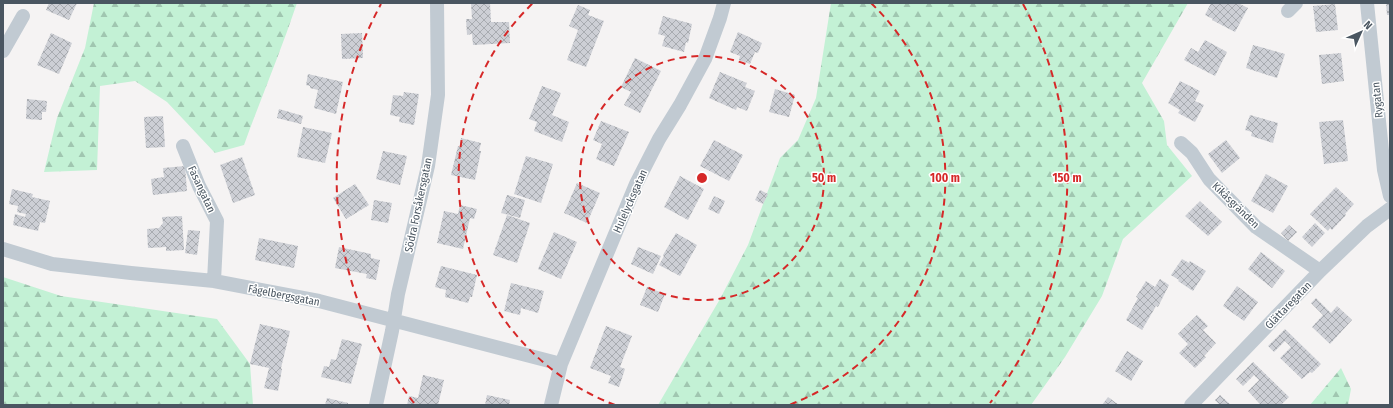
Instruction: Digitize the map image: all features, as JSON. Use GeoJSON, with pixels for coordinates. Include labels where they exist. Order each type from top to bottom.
{"type":"FeatureCollection","features":[{"type":"Feature","properties":{"kind":"street","name":"Södra Forsåkersgatan"},"geometry":{"type":"LineString","coordinates":[[376,405],[398,294],[428,166],[438,95],[437,3]]}},
{"type":"Feature","properties":{"kind":"street","name":"Hulelycksgatan"},"geometry":{"type":"LineString","coordinates":[[551,405],[561,364],[636,184],[659,139],[680,105],[705,59],[724,3]]}},
{"type":"Feature","properties":{"kind":"street","name":"Rygatan"},"geometry":{"type":"LineString","coordinates":[[1367,3],[1384,170],[1390,196]]}},
{"type":"Feature","properties":{"kind":"street"},"geometry":{"type":"LineString","coordinates":[[3,51],[23,16]]}},
{"type":"Feature","properties":{"kind":"street","name":"Kikåsgränden"},"geometry":{"type":"LineString","coordinates":[[1181,143],[1192,153],[1209,179],[1256,227],[1320,271]]}},
{"type":"Feature","properties":{"kind":"street","name":"Fasangatan"},"geometry":{"type":"LineString","coordinates":[[182,146],[217,220],[214,281]]}},
{"type":"Feature","properties":{"kind":"street","name":"Glättaregatan"},"geometry":{"type":"LineString","coordinates":[[1191,405],[1320,271],[1367,226],[1390,210]]}},
{"type":"Feature","properties":{"kind":"street","name":"Fågelbergsgatan"},"geometry":{"type":"LineString","coordinates":[[3,250],[52,264],[214,281],[319,301],[561,364]]}},
{"type":"Feature","properties":{"kind":"green space"},"geometry":{"type":"Polygon","coordinates":[[[94,3],[297,3],[244,145],[215,153],[167,102],[135,81],[100,86],[97,170],[44,172],[57,118],[85,48],[94,3]]]}},
{"type":"Feature","properties":{"kind":"green space"},"geometry":{"type":"Polygon","coordinates":[[[831,3],[1188,3],[1142,83],[1164,121],[1167,145],[1192,176],[1123,239],[1102,296],[1065,357],[1031,405],[658,405],[720,299],[748,245],[780,158],[798,140],[816,98],[831,3]]]}},
{"type":"Feature","properties":{"kind":"green space"},"geometry":{"type":"Polygon","coordinates":[[[3,277],[61,296],[217,319],[250,364],[253,405],[3,405],[3,277]]]}},
{"type":"Feature","properties":{"kind":"green space"},"geometry":{"type":"Polygon","coordinates":[[[1341,368],[1351,389],[1348,405],[1310,405],[1341,368]]]}},
{"type":"Feature","properties":{"kind":"building"},"geometry":{"type":"Polygon","coordinates":[[[49,3],[77,3],[69,20],[46,10],[49,3]]]}},
{"type":"Feature","properties":{"kind":"building"},"geometry":{"type":"Polygon","coordinates":[[[471,3],[490,3],[491,22],[509,22],[510,43],[473,45],[472,34],[467,35],[466,19],[472,19],[471,3]]]}},
{"type":"Feature","properties":{"kind":"building"},"geometry":{"type":"Polygon","coordinates":[[[1211,3],[1238,3],[1248,8],[1235,32],[1205,15],[1211,3]]]}},
{"type":"Feature","properties":{"kind":"building"},"geometry":{"type":"Polygon","coordinates":[[[1386,3],[1390,3],[1390,15],[1387,15],[1386,3]]]}},
{"type":"Feature","properties":{"kind":"building"},"geometry":{"type":"Polygon","coordinates":[[[1335,4],[1338,30],[1316,32],[1313,6],[1335,4]]]}},
{"type":"Feature","properties":{"kind":"building"},"geometry":{"type":"Polygon","coordinates":[[[578,5],[590,10],[588,15],[604,21],[586,67],[567,60],[578,30],[569,26],[578,5]]]}},
{"type":"Feature","properties":{"kind":"building"},"geometry":{"type":"Polygon","coordinates":[[[663,16],[692,24],[688,43],[686,42],[684,52],[662,46],[665,36],[658,34],[663,16]]]}},
{"type":"Feature","properties":{"kind":"building"},"geometry":{"type":"Polygon","coordinates":[[[738,32],[762,43],[758,53],[755,52],[750,64],[739,60],[740,56],[730,52],[738,32]]]}},
{"type":"Feature","properties":{"kind":"building"},"geometry":{"type":"Polygon","coordinates":[[[51,33],[72,43],[59,74],[37,65],[51,33]]]}},
{"type":"Feature","properties":{"kind":"building"},"geometry":{"type":"Polygon","coordinates":[[[362,33],[363,58],[342,59],[341,34],[362,33]]]}},
{"type":"Feature","properties":{"kind":"building"},"geometry":{"type":"Polygon","coordinates":[[[1205,40],[1227,52],[1215,76],[1184,60],[1191,48],[1198,52],[1205,40]]]}},
{"type":"Feature","properties":{"kind":"building"},"geometry":{"type":"Polygon","coordinates":[[[1253,45],[1285,54],[1277,78],[1246,68],[1253,45]]]}},
{"type":"Feature","properties":{"kind":"building"},"geometry":{"type":"Polygon","coordinates":[[[1341,53],[1344,81],[1322,84],[1319,55],[1341,53]]]}},
{"type":"Feature","properties":{"kind":"building"},"geometry":{"type":"Polygon","coordinates":[[[635,58],[661,71],[640,113],[624,105],[631,92],[621,87],[635,58]]]}},
{"type":"Feature","properties":{"kind":"building"},"geometry":{"type":"Polygon","coordinates":[[[720,72],[747,83],[745,87],[755,91],[747,111],[737,107],[736,110],[709,98],[720,72]]]}},
{"type":"Feature","properties":{"kind":"building"},"geometry":{"type":"Polygon","coordinates":[[[308,74],[343,82],[336,114],[314,108],[318,90],[310,88],[310,86],[306,85],[308,74]]]}},
{"type":"Feature","properties":{"kind":"building"},"geometry":{"type":"Polygon","coordinates":[[[1180,81],[1200,91],[1195,101],[1204,105],[1195,122],[1178,113],[1180,110],[1168,103],[1180,81]]]}},
{"type":"Feature","properties":{"kind":"building"},"geometry":{"type":"Polygon","coordinates":[[[542,86],[561,93],[552,115],[569,122],[562,142],[534,131],[537,122],[529,119],[542,86]]]}},
{"type":"Feature","properties":{"kind":"building"},"geometry":{"type":"Polygon","coordinates":[[[775,89],[795,95],[789,117],[769,112],[775,89]]]}},
{"type":"Feature","properties":{"kind":"building"},"geometry":{"type":"Polygon","coordinates":[[[404,92],[419,94],[414,125],[399,122],[400,117],[390,115],[393,95],[403,96],[404,92]]]}},
{"type":"Feature","properties":{"kind":"building"},"geometry":{"type":"Polygon","coordinates":[[[27,99],[47,101],[46,112],[42,112],[42,120],[26,119],[27,99]]]}},
{"type":"Feature","properties":{"kind":"building"},"geometry":{"type":"Polygon","coordinates":[[[279,109],[303,116],[301,124],[277,118],[279,109]]]}},
{"type":"Feature","properties":{"kind":"building"},"geometry":{"type":"Polygon","coordinates":[[[1250,115],[1278,123],[1273,143],[1251,136],[1252,132],[1245,130],[1250,115]]]}},
{"type":"Feature","properties":{"kind":"building"},"geometry":{"type":"Polygon","coordinates":[[[163,116],[165,147],[146,148],[144,117],[163,116]]]}},
{"type":"Feature","properties":{"kind":"building"},"geometry":{"type":"Polygon","coordinates":[[[1343,120],[1348,161],[1324,164],[1319,122],[1343,120]]]}},
{"type":"Feature","properties":{"kind":"building"},"geometry":{"type":"Polygon","coordinates":[[[601,121],[629,132],[614,166],[596,159],[602,144],[593,140],[601,121]]]}},
{"type":"Feature","properties":{"kind":"building"},"geometry":{"type":"Polygon","coordinates":[[[303,127],[332,133],[325,163],[297,157],[303,127]]]}},
{"type":"Feature","properties":{"kind":"building"},"geometry":{"type":"Polygon","coordinates":[[[461,138],[481,143],[479,151],[481,151],[475,180],[451,175],[458,146],[460,147],[461,138]]]}},
{"type":"Feature","properties":{"kind":"building"},"geometry":{"type":"Polygon","coordinates":[[[714,140],[743,155],[729,181],[700,166],[714,140]]]}},
{"type":"Feature","properties":{"kind":"building"},"geometry":{"type":"Polygon","coordinates":[[[1226,140],[1240,158],[1222,173],[1208,154],[1226,140]]]}},
{"type":"Feature","properties":{"kind":"building"},"geometry":{"type":"Polygon","coordinates":[[[383,151],[407,156],[400,185],[376,179],[383,151]]]}},
{"type":"Feature","properties":{"kind":"building"},"geometry":{"type":"Polygon","coordinates":[[[526,156],[553,164],[541,203],[514,194],[526,156]]]}},
{"type":"Feature","properties":{"kind":"building"},"geometry":{"type":"Polygon","coordinates":[[[242,157],[255,195],[233,203],[220,165],[242,157]]]}},
{"type":"Feature","properties":{"kind":"building"},"geometry":{"type":"Polygon","coordinates":[[[185,166],[187,191],[153,195],[151,179],[164,177],[163,168],[185,166]]]}},
{"type":"Feature","properties":{"kind":"building"},"geometry":{"type":"Polygon","coordinates":[[[1266,174],[1288,186],[1273,213],[1251,201],[1266,174]]]}},
{"type":"Feature","properties":{"kind":"building"},"geometry":{"type":"Polygon","coordinates":[[[680,176],[704,189],[688,220],[664,207],[680,176]]]}},
{"type":"Feature","properties":{"kind":"building"},"geometry":{"type":"Polygon","coordinates":[[[577,183],[600,193],[587,223],[564,213],[577,183]]]}},
{"type":"Feature","properties":{"kind":"building"},"geometry":{"type":"Polygon","coordinates":[[[355,184],[369,205],[346,219],[333,198],[355,184]]]}},
{"type":"Feature","properties":{"kind":"building"},"geometry":{"type":"Polygon","coordinates":[[[1336,187],[1354,204],[1332,230],[1330,228],[1328,231],[1310,214],[1336,187]]]}},
{"type":"Feature","properties":{"kind":"building"},"geometry":{"type":"Polygon","coordinates":[[[12,189],[33,194],[32,197],[50,201],[45,223],[40,222],[38,231],[13,225],[15,214],[25,217],[26,214],[17,212],[18,206],[9,204],[12,189]]]}},
{"type":"Feature","properties":{"kind":"building"},"geometry":{"type":"Polygon","coordinates":[[[760,190],[768,194],[763,204],[755,200],[760,190]]]}},
{"type":"Feature","properties":{"kind":"building"},"geometry":{"type":"Polygon","coordinates":[[[507,195],[525,200],[520,218],[501,213],[507,195]]]}},
{"type":"Feature","properties":{"kind":"building"},"geometry":{"type":"Polygon","coordinates":[[[714,196],[725,201],[719,214],[708,209],[714,196]]]}},
{"type":"Feature","properties":{"kind":"building"},"geometry":{"type":"Polygon","coordinates":[[[374,200],[392,203],[388,223],[371,220],[374,200]]]}},
{"type":"Feature","properties":{"kind":"building"},"geometry":{"type":"Polygon","coordinates":[[[1200,201],[1222,222],[1208,236],[1185,216],[1200,201]]]}},
{"type":"Feature","properties":{"kind":"building"},"geometry":{"type":"Polygon","coordinates":[[[460,205],[477,209],[474,219],[470,218],[463,249],[437,243],[444,211],[458,214],[460,205]]]}},
{"type":"Feature","properties":{"kind":"building"},"geometry":{"type":"Polygon","coordinates":[[[507,215],[530,223],[517,263],[493,255],[507,215]]]}},
{"type":"Feature","properties":{"kind":"building"},"geometry":{"type":"Polygon","coordinates":[[[182,216],[184,250],[166,251],[166,247],[148,248],[147,229],[159,228],[163,223],[162,217],[182,216]]]}},
{"type":"Feature","properties":{"kind":"building"},"geometry":{"type":"Polygon","coordinates":[[[1315,223],[1325,233],[1312,247],[1302,237],[1315,223]]]}},
{"type":"Feature","properties":{"kind":"building"},"geometry":{"type":"Polygon","coordinates":[[[1289,225],[1297,232],[1288,241],[1281,233],[1289,225]]]}},
{"type":"Feature","properties":{"kind":"building"},"geometry":{"type":"Polygon","coordinates":[[[188,230],[200,231],[197,255],[185,253],[188,230]]]}},
{"type":"Feature","properties":{"kind":"building"},"geometry":{"type":"Polygon","coordinates":[[[554,232],[577,242],[561,279],[538,269],[554,232]]]}},
{"type":"Feature","properties":{"kind":"building"},"geometry":{"type":"Polygon","coordinates":[[[676,233],[697,245],[680,276],[659,265],[676,233]]]}},
{"type":"Feature","properties":{"kind":"building"},"geometry":{"type":"Polygon","coordinates":[[[259,238],[298,246],[294,268],[255,260],[259,238]]]}},
{"type":"Feature","properties":{"kind":"building"},"geometry":{"type":"Polygon","coordinates":[[[339,247],[371,254],[371,258],[380,260],[376,280],[366,278],[367,274],[335,268],[339,247]]]}},
{"type":"Feature","properties":{"kind":"building"},"geometry":{"type":"Polygon","coordinates":[[[638,247],[661,256],[653,274],[631,264],[638,247]]]}},
{"type":"Feature","properties":{"kind":"building"},"geometry":{"type":"Polygon","coordinates":[[[1261,252],[1285,271],[1272,288],[1248,269],[1261,252]]]}},
{"type":"Feature","properties":{"kind":"building"},"geometry":{"type":"Polygon","coordinates":[[[1182,259],[1189,263],[1190,261],[1206,271],[1193,291],[1171,275],[1182,259]]]}},
{"type":"Feature","properties":{"kind":"building"},"geometry":{"type":"Polygon","coordinates":[[[441,266],[477,275],[472,297],[470,297],[468,303],[445,297],[446,290],[435,287],[441,266]]]}},
{"type":"Feature","properties":{"kind":"building"},"geometry":{"type":"Polygon","coordinates":[[[1160,279],[1169,285],[1158,307],[1156,306],[1142,330],[1126,320],[1138,298],[1136,297],[1146,281],[1155,287],[1160,279]]]}},
{"type":"Feature","properties":{"kind":"building"},"geometry":{"type":"Polygon","coordinates":[[[511,283],[544,291],[538,313],[521,308],[520,315],[504,311],[511,283]]]}},
{"type":"Feature","properties":{"kind":"building"},"geometry":{"type":"Polygon","coordinates":[[[1237,286],[1258,302],[1244,321],[1223,306],[1237,286]]]}},
{"type":"Feature","properties":{"kind":"building"},"geometry":{"type":"Polygon","coordinates":[[[647,287],[665,294],[658,312],[640,305],[647,287]]]}},
{"type":"Feature","properties":{"kind":"building"},"geometry":{"type":"Polygon","coordinates":[[[1316,298],[1331,313],[1337,306],[1352,320],[1330,344],[1312,327],[1323,315],[1311,303],[1316,298]]]}},
{"type":"Feature","properties":{"kind":"building"},"geometry":{"type":"Polygon","coordinates":[[[1197,315],[1208,326],[1203,330],[1216,343],[1204,356],[1206,357],[1195,368],[1179,353],[1188,344],[1178,334],[1197,315]]]}},
{"type":"Feature","properties":{"kind":"building"},"geometry":{"type":"Polygon","coordinates":[[[260,324],[290,331],[281,368],[278,391],[264,388],[269,368],[250,364],[260,324]]]}},
{"type":"Feature","properties":{"kind":"building"},"geometry":{"type":"Polygon","coordinates":[[[606,326],[632,336],[620,367],[625,369],[619,387],[608,383],[611,376],[590,368],[606,326]]]}},
{"type":"Feature","properties":{"kind":"building"},"geometry":{"type":"Polygon","coordinates":[[[1285,329],[1321,364],[1312,373],[1310,372],[1302,379],[1280,358],[1291,347],[1285,341],[1274,352],[1268,346],[1285,329]]]}},
{"type":"Feature","properties":{"kind":"building"},"geometry":{"type":"Polygon","coordinates":[[[342,339],[362,344],[351,384],[321,377],[324,366],[329,367],[331,359],[336,360],[342,339]]]}},
{"type":"Feature","properties":{"kind":"building"},"geometry":{"type":"Polygon","coordinates":[[[1127,351],[1143,361],[1131,381],[1115,371],[1127,351]]]}},
{"type":"Feature","properties":{"kind":"building"},"geometry":{"type":"Polygon","coordinates":[[[1253,362],[1289,397],[1281,405],[1261,405],[1248,391],[1259,380],[1254,375],[1243,386],[1236,379],[1253,362]]]}},
{"type":"Feature","properties":{"kind":"building"},"geometry":{"type":"Polygon","coordinates":[[[423,375],[444,380],[438,405],[407,405],[409,396],[418,398],[423,375]]]}},
{"type":"Feature","properties":{"kind":"building"},"geometry":{"type":"Polygon","coordinates":[[[487,395],[510,400],[509,405],[485,405],[487,395]]]}},
{"type":"Feature","properties":{"kind":"building"},"geometry":{"type":"Polygon","coordinates":[[[1220,395],[1231,405],[1220,405],[1215,400],[1220,395]]]}},
{"type":"Feature","properties":{"kind":"building"},"geometry":{"type":"Polygon","coordinates":[[[1108,397],[1119,405],[1102,405],[1108,397]]]}},
{"type":"Feature","properties":{"kind":"building"},"geometry":{"type":"Polygon","coordinates":[[[327,398],[348,403],[348,405],[325,405],[327,398]]]}}]}
